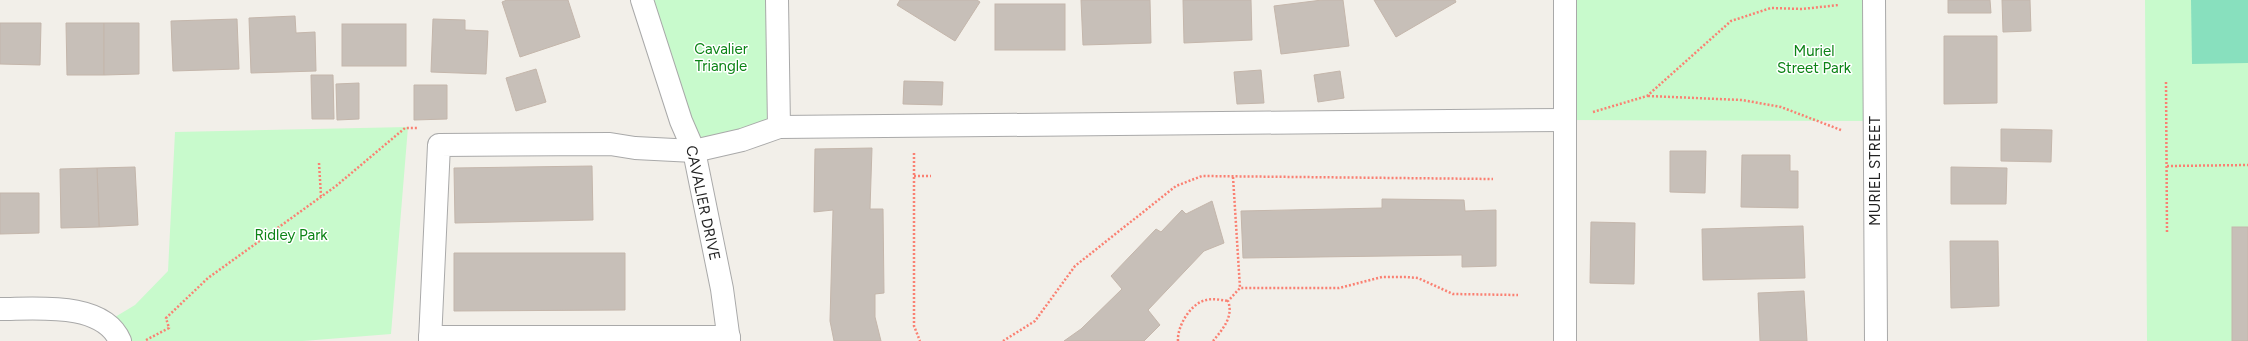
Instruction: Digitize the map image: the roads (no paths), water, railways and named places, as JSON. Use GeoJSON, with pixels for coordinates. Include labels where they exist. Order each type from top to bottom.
{"type":"FeatureCollection","features":[{"type":"Feature","properties":{"kind":"street","name":"CAVALIER DRIVE"},"geometry":{"type":"LineString","coordinates":[[642,0],[681,121],[694,151],[722,289],[729,339]]}},
{"type":"Feature","properties":{"kind":"street"},"geometry":{"type":"LineString","coordinates":[[778,0],[779,127]]}},
{"type":"Feature","properties":{"kind":"street"},"geometry":{"type":"LineString","coordinates":[[1565,0],[1565,341]]}},
{"type":"Feature","properties":{"kind":"street","name":"MURIEL STREET"},"geometry":{"type":"LineString","coordinates":[[1874,0],[1876,341]]}},
{"type":"Feature","properties":{"kind":"street"},"geometry":{"type":"LineString","coordinates":[[729,339],[430,339],[440,145],[610,144],[635,148],[694,151],[742,140],[779,127],[1565,117]]}},
{"type":"Feature","properties":{"kind":"street"},"geometry":{"type":"LineString","coordinates":[[0,309],[53,308],[75,311],[105,323],[120,341]]}},
{"type":"Feature","properties":{"kind":"park label","name":"Cavalier Triangle"},"geometry":{"type":"Point","coordinates":[721,58]}},
{"type":"Feature","properties":{"kind":"park label","name":"Muriel Street Park"},"geometry":{"type":"Point","coordinates":[1814,60]}},
{"type":"Feature","properties":{"kind":"park label","name":"Ridley Park"},"geometry":{"type":"Point","coordinates":[291,235]}}]}
